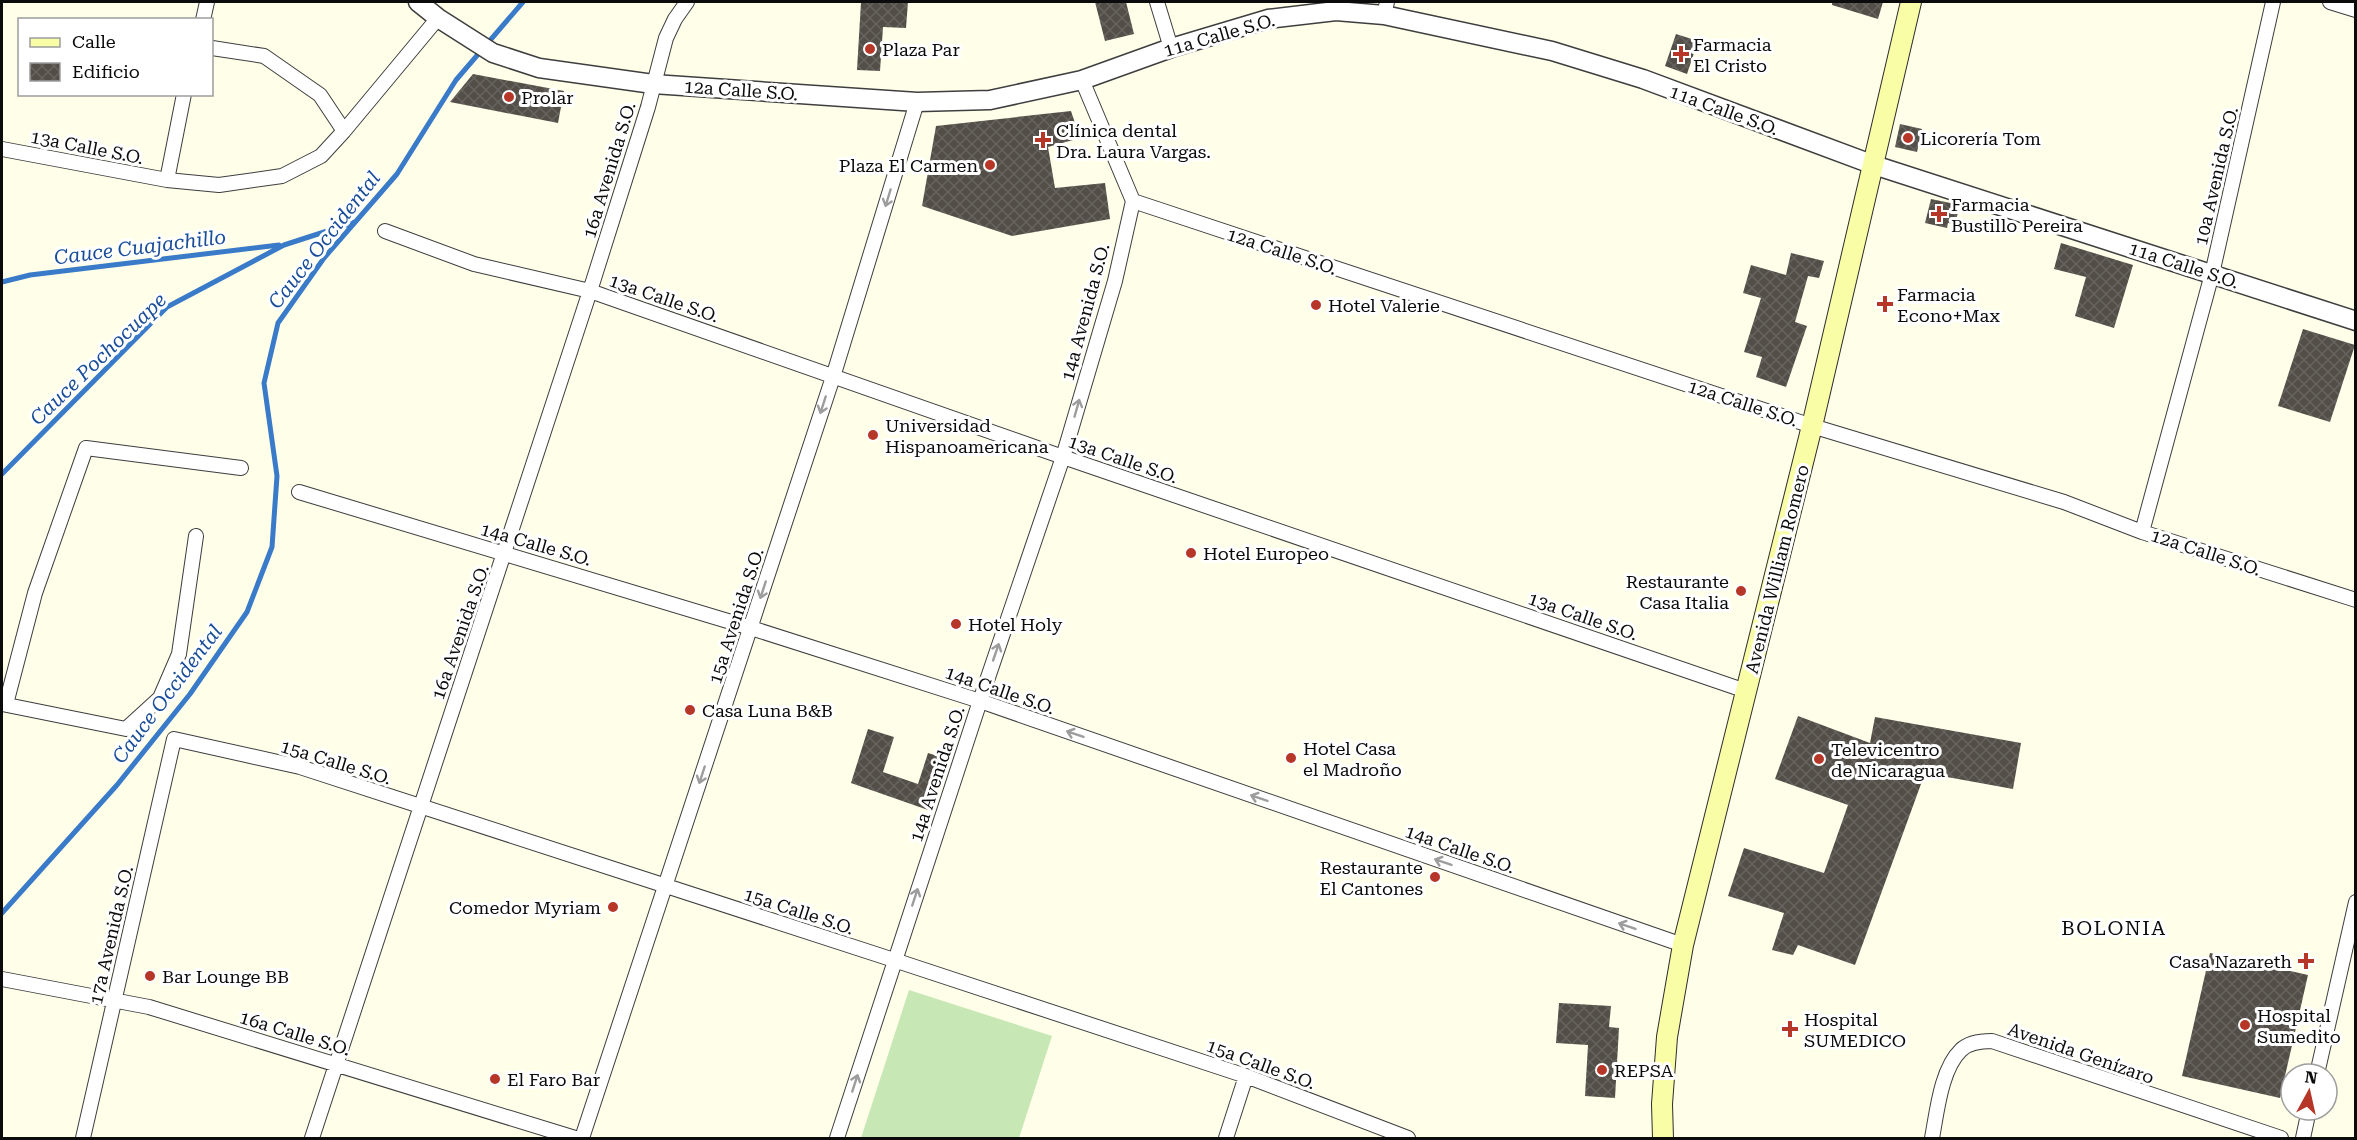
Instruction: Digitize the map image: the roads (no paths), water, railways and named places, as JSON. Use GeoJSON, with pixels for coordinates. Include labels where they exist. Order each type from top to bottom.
{"type":"FeatureCollection","features":[{"type":"Feature","properties":{"kind":"main road","name":"Avenida William Romero"},"geometry":{"type":"LineString","coordinates":[[1663,1138],[1662,1104],[1667,1036],[1683,945],[1812,426],[1911,2]]}},
{"type":"Feature","properties":{"kind":"street"},"geometry":{"type":"LineString","coordinates":[[203,18],[207,2]]}},
{"type":"Feature","properties":{"kind":"street","name":"12a Calle S.O."},"geometry":{"type":"LineString","coordinates":[[418,2],[438,18],[493,53],[539,68],[653,84],[917,102],[990,100],[1082,80]]}},
{"type":"Feature","properties":{"kind":"street","name":"16a Avenida S.O."},"geometry":{"type":"LineString","coordinates":[[312,1138],[506,553],[648,107],[666,38],[687,2]]}},
{"type":"Feature","properties":{"kind":"street"},"geometry":{"type":"LineString","coordinates":[[1157,2],[1171,48]]}},
{"type":"Feature","properties":{"kind":"street","name":"10a Avenida S.O."},"geometry":{"type":"LineString","coordinates":[[2142,532],[2212,274],[2273,2]]}},
{"type":"Feature","properties":{"kind":"street"},"geometry":{"type":"LineString","coordinates":[[2330,2],[2355,10]]}},
{"type":"Feature","properties":{"kind":"street","name":"11a Calle S.O."},"geometry":{"type":"LineString","coordinates":[[1082,80],[1171,48],[1268,19],[1336,10],[1386,8],[1552,51],[1643,79],[1874,165],[2355,321]]}},
{"type":"Feature","properties":{"kind":"street","name":"13a Calle S.O."},"geometry":{"type":"LineString","coordinates":[[2,149],[167,180],[219,185],[282,176],[321,156],[345,131],[438,18]]}},
{"type":"Feature","properties":{"kind":"street"},"geometry":{"type":"LineString","coordinates":[[213,48],[264,56],[321,95],[345,131]]}},
{"type":"Feature","properties":{"kind":"street"},"geometry":{"type":"LineString","coordinates":[[1082,80],[1133,201]]}},
{"type":"Feature","properties":{"kind":"street"},"geometry":{"type":"LineString","coordinates":[[167,180],[184,96]]}},
{"type":"Feature","properties":{"kind":"street","name":"15a Avenida S.O."},"geometry":{"type":"LineString","coordinates":[[582,1138],[751,628],[917,102]]}},
{"type":"Feature","properties":{"kind":"street","name":"12a Calle S.O."},"geometry":{"type":"LineString","coordinates":[[1133,201],[1812,426],[2064,502],[2142,532],[2355,600]]}},
{"type":"Feature","properties":{"kind":"street","name":"14a Avenida S.O."},"geometry":{"type":"LineString","coordinates":[[837,1138],[894,960],[1063,457],[1115,281],[1133,201]]}},
{"type":"Feature","properties":{"kind":"street","name":"13a Calle S.O."},"geometry":{"type":"LineString","coordinates":[[385,231],[474,264],[590,291],[1063,457],[1746,691]]}},
{"type":"Feature","properties":{"kind":"street"},"geometry":{"type":"LineString","coordinates":[[196,536],[179,654],[160,698],[126,729],[4,704],[35,593],[86,448],[241,468]]}},
{"type":"Feature","properties":{"kind":"street","name":"14a Calle S.O."},"geometry":{"type":"LineString","coordinates":[[299,492],[751,628],[980,701],[1683,945]]}},
{"type":"Feature","properties":{"kind":"street","name":"15a Calle S.O."},"geometry":{"type":"LineString","coordinates":[[174,739],[300,767],[1246,1076],[1407,1138]]}},
{"type":"Feature","properties":{"kind":"street","name":"17a Avenida S.O."},"geometry":{"type":"LineString","coordinates":[[83,1138],[174,739]]}},
{"type":"Feature","properties":{"kind":"street"},"geometry":{"type":"LineString","coordinates":[[2320,1062],[2355,902]]}},
{"type":"Feature","properties":{"kind":"street","name":"16a Calle S.O."},"geometry":{"type":"LineString","coordinates":[[2,979],[149,1007],[575,1138]]}},
{"type":"Feature","properties":{"kind":"street","name":"Avenida Genízaro"},"geometry":{"type":"LineString","coordinates":[[1932,1138],[1940,1097],[1950,1066],[1962,1048],[1978,1041],[1992,1041],[2281,1138]]}},
{"type":"Feature","properties":{"kind":"street"},"geometry":{"type":"LineString","coordinates":[[1226,1138],[1246,1076]]}},
{"type":"Feature","properties":{"kind":"street"},"geometry":{"type":"LineString","coordinates":[[2303,1138],[2306,1122]]}},
{"type":"Feature","properties":{"kind":"waterway","name":"Cauce Occidental"},"geometry":{"type":"LineString","coordinates":[[2,913],[117,785],[190,694],[247,612],[272,547],[277,476],[264,383],[278,323],[324,258],[397,174],[456,80],[523,2]]}},
{"type":"Feature","properties":{"kind":"waterway","name":"Cauce Pochocuape"},"geometry":{"type":"LineString","coordinates":[[2,474],[167,307],[284,245],[355,222]]}},
{"type":"Feature","properties":{"kind":"waterway","name":"Cauce Cuajachillo"},"geometry":{"type":"LineString","coordinates":[[2,282],[30,275],[279,245]]}},
{"type":"Feature","properties":{"kind":"place","name":"Plaza Par"},"geometry":{"type":"Point","coordinates":[870,49]}},
{"type":"Feature","properties":{"kind":"place","name":"Farmacia El Cristo"},"geometry":{"type":"Point","coordinates":[1681,54]}},
{"type":"Feature","properties":{"kind":"place","name":"Prolar"},"geometry":{"type":"Point","coordinates":[509,97]}},
{"type":"Feature","properties":{"kind":"place","name":"Licorería Tom"},"geometry":{"type":"Point","coordinates":[1908,138]}},
{"type":"Feature","properties":{"kind":"place","name":"Clínica dental Dra. Laura Vargas."},"geometry":{"type":"Point","coordinates":[1043,140]}},
{"type":"Feature","properties":{"kind":"place","name":"Plaza El Carmen"},"geometry":{"type":"Point","coordinates":[990,165]}},
{"type":"Feature","properties":{"kind":"place","name":"Farmacia Bustillo Pereira"},"geometry":{"type":"Point","coordinates":[1939,214]}},
{"type":"Feature","properties":{"kind":"place","name":"Farmacia Econo+Max"},"geometry":{"type":"Point","coordinates":[1885,304]}},
{"type":"Feature","properties":{"kind":"place","name":"Hotel Valerie"},"geometry":{"type":"Point","coordinates":[1316,305]}},
{"type":"Feature","properties":{"kind":"place","name":"Universidad Hispanoamericana"},"geometry":{"type":"Point","coordinates":[873,435]}},
{"type":"Feature","properties":{"kind":"place","name":"Hotel Europeo"},"geometry":{"type":"Point","coordinates":[1191,553]}},
{"type":"Feature","properties":{"kind":"place","name":"Restaurante Casa Italia"},"geometry":{"type":"Point","coordinates":[1741,591]}},
{"type":"Feature","properties":{"kind":"place","name":"Hotel Holy"},"geometry":{"type":"Point","coordinates":[956,624]}},
{"type":"Feature","properties":{"kind":"place","name":"Casa Luna B&B"},"geometry":{"type":"Point","coordinates":[690,710]}},
{"type":"Feature","properties":{"kind":"place","name":"Hotel Casa el Madroño"},"geometry":{"type":"Point","coordinates":[1291,758]}},
{"type":"Feature","properties":{"kind":"place","name":"Televicentro de Nicaragua"},"geometry":{"type":"Point","coordinates":[1819,759]}},
{"type":"Feature","properties":{"kind":"place","name":"Restaurante El Cantones"},"geometry":{"type":"Point","coordinates":[1435,877]}},
{"type":"Feature","properties":{"kind":"place","name":"Comedor Myriam"},"geometry":{"type":"Point","coordinates":[613,907]}},
{"type":"Feature","properties":{"kind":"place","name":"Casa Nazareth"},"geometry":{"type":"Point","coordinates":[2306,961]}},
{"type":"Feature","properties":{"kind":"place","name":"Bar Lounge BB"},"geometry":{"type":"Point","coordinates":[150,976]}},
{"type":"Feature","properties":{"kind":"place","name":"Hospital Sumedito"},"geometry":{"type":"Point","coordinates":[2245,1025]}},
{"type":"Feature","properties":{"kind":"place","name":"Hospital SUMEDICO"},"geometry":{"type":"Point","coordinates":[1790,1029]}},
{"type":"Feature","properties":{"kind":"place","name":"REPSA"},"geometry":{"type":"Point","coordinates":[1602,1070]}},
{"type":"Feature","properties":{"kind":"place","name":"El Faro Bar"},"geometry":{"type":"Point","coordinates":[495,1079]}},
{"type":"Feature","properties":{"kind":"district","name":"BOLONIA"},"geometry":{"type":"Point","coordinates":[2114,928]}}]}
